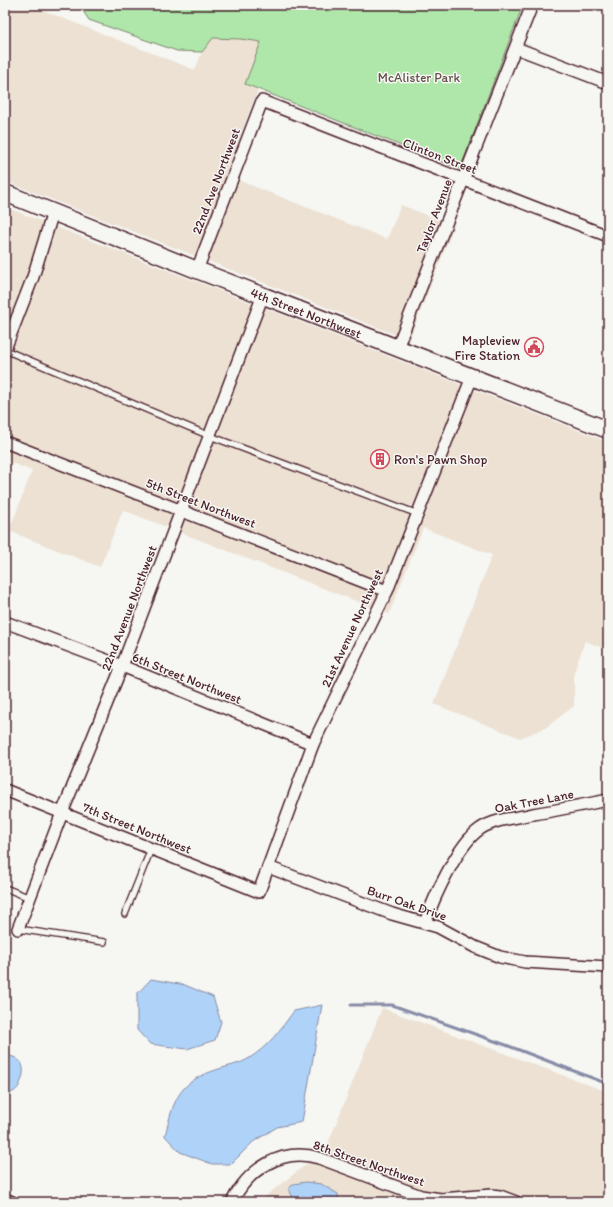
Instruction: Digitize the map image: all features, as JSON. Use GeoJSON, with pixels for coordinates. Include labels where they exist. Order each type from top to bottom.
{"type":"FeatureCollection","features":[{"type":"Feature","properties":{"kind":"street","name":"Taylor Avenue"},"geometry":{"type":"LineString","coordinates":[[397,348],[532,5]]}},
{"type":"Feature","properties":{"kind":"street"},"geometry":{"type":"LineString","coordinates":[[516,48],[608,83]]}},
{"type":"Feature","properties":{"kind":"street","name":"Clinton Street"},"geometry":{"type":"LineString","coordinates":[[262,101],[608,236]]}},
{"type":"Feature","properties":{"kind":"street","name":"22nd Ave Northwest"},"geometry":{"type":"LineString","coordinates":[[197,270],[262,101]]}},
{"type":"Feature","properties":{"kind":"street","name":"4th Street Northwest"},"geometry":{"type":"LineString","coordinates":[[5,193],[197,270],[608,430]]}},
{"type":"Feature","properties":{"kind":"street"},"geometry":{"type":"LineString","coordinates":[[5,350],[33,277],[53,212]]}},
{"type":"Feature","properties":{"kind":"street","name":"22nd Avenue Northwest"},"geometry":{"type":"LineString","coordinates":[[18,929],[62,813],[122,666],[263,295]]}},
{"type":"Feature","properties":{"kind":"street","name":"21st Avenue Northwest"},"geometry":{"type":"LineString","coordinates":[[259,892],[313,744],[387,591],[472,377]]}},
{"type":"Feature","properties":{"kind":"street","name":"5th Street Northwest"},"geometry":{"type":"LineString","coordinates":[[5,442],[387,591]]}},
{"type":"Feature","properties":{"kind":"street","name":"6th Street Northwest"},"geometry":{"type":"LineString","coordinates":[[5,622],[122,666],[313,744]]}},
{"type":"Feature","properties":{"kind":"street","name":"7th Street Northwest"},"geometry":{"type":"LineString","coordinates":[[5,790],[259,892]]}},
{"type":"Feature","properties":{"kind":"street","name":"Oak Tree Lane"},"geometry":{"type":"LineString","coordinates":[[425,923],[439,889],[471,836],[480,829],[503,820],[608,800]]}},
{"type":"Feature","properties":{"kind":"street","name":"Burr Oak Drive"},"geometry":{"type":"LineString","coordinates":[[268,867],[392,914],[425,923],[447,932],[488,953],[510,960],[608,967]]}},
{"type":"Feature","properties":{"kind":"street","name":"8th Street Northwest"},"geometry":{"type":"LineString","coordinates":[[232,1202],[244,1182],[259,1168],[279,1158],[296,1155],[319,1158],[421,1196],[441,1199],[491,1195],[500,1196],[516,1202]]}},
{"type":"Feature","properties":{"kind":"street"},"geometry":{"type":"LineString","coordinates":[[5,1199],[12,1202]]}},
{"type":"Feature","properties":{"kind":"lane"},"geometry":{"type":"LineString","coordinates":[[5,350],[210,436],[418,514]]}},
{"type":"Feature","properties":{"kind":"lane"},"geometry":{"type":"LineString","coordinates":[[125,914],[151,849]]}},
{"type":"Feature","properties":{"kind":"lane"},"geometry":{"type":"LineString","coordinates":[[5,888],[30,898]]}},
{"type":"Feature","properties":{"kind":"lane"},"geometry":{"type":"LineString","coordinates":[[18,929],[104,942]]}},
{"type":"Feature","properties":{"kind":"shaded area"},"geometry":{"type":"Polygon","coordinates":[[[5,5],[29,5],[195,70],[202,52],[212,38],[241,39],[261,42],[245,84],[258,90],[225,175],[387,239],[401,205],[454,226],[409,340],[5,181],[5,5]]]}},
{"type":"Feature","properties":{"kind":"shaded area"},"geometry":{"type":"Polygon","coordinates":[[[5,207],[608,442],[608,650],[585,641],[574,672],[574,706],[545,728],[520,738],[434,704],[492,555],[423,528],[389,614],[123,510],[100,567],[9,531],[32,471],[5,460],[5,207]]]}},
{"type":"Feature","properties":{"kind":"shaded area"},"geometry":{"type":"Polygon","coordinates":[[[382,1008],[608,1092],[608,1202],[258,1202],[326,1149],[382,1008]]]}},
{"type":"Feature","properties":{"kind":"green space","name":"McAlister Park"},"geometry":{"type":"Polygon","coordinates":[[[79,5],[523,5],[460,169],[245,84],[261,42],[241,39],[213,38],[202,52],[177,51],[89,20],[79,5]]]}},
{"type":"Feature","properties":{"kind":"water"},"geometry":{"type":"Polygon","coordinates":[[[151,979],[185,985],[213,997],[221,1022],[215,1040],[187,1049],[150,1044],[137,1030],[137,994],[151,979]]]}},
{"type":"Feature","properties":{"kind":"water"},"geometry":{"type":"Polygon","coordinates":[[[322,1005],[302,1122],[277,1127],[253,1142],[231,1164],[212,1164],[180,1152],[165,1136],[175,1101],[187,1085],[206,1074],[248,1059],[262,1049],[274,1037],[294,1011],[322,1005]]]}},
{"type":"Feature","properties":{"kind":"water"},"geometry":{"type":"Polygon","coordinates":[[[5,1055],[19,1060],[23,1067],[23,1076],[19,1085],[11,1093],[5,1091],[5,1055]]]}},
{"type":"Feature","properties":{"kind":"water"},"geometry":{"type":"Polygon","coordinates":[[[306,1182],[321,1184],[338,1194],[339,1202],[298,1202],[293,1198],[289,1189],[293,1184],[306,1182]]]}},
{"type":"Feature","properties":{"kind":"waterway"},"geometry":{"type":"LineString","coordinates":[[351,1005],[392,1005],[506,1045],[608,1084]]}},
{"type":"Feature","properties":{"kind":"place","name":"Mapleview Fire Station"},"geometry":{"type":"Point","coordinates":[534,347]}},
{"type":"Feature","properties":{"kind":"place","name":"Ron's Pawn Shop"},"geometry":{"type":"Point","coordinates":[380,459]}}]}
